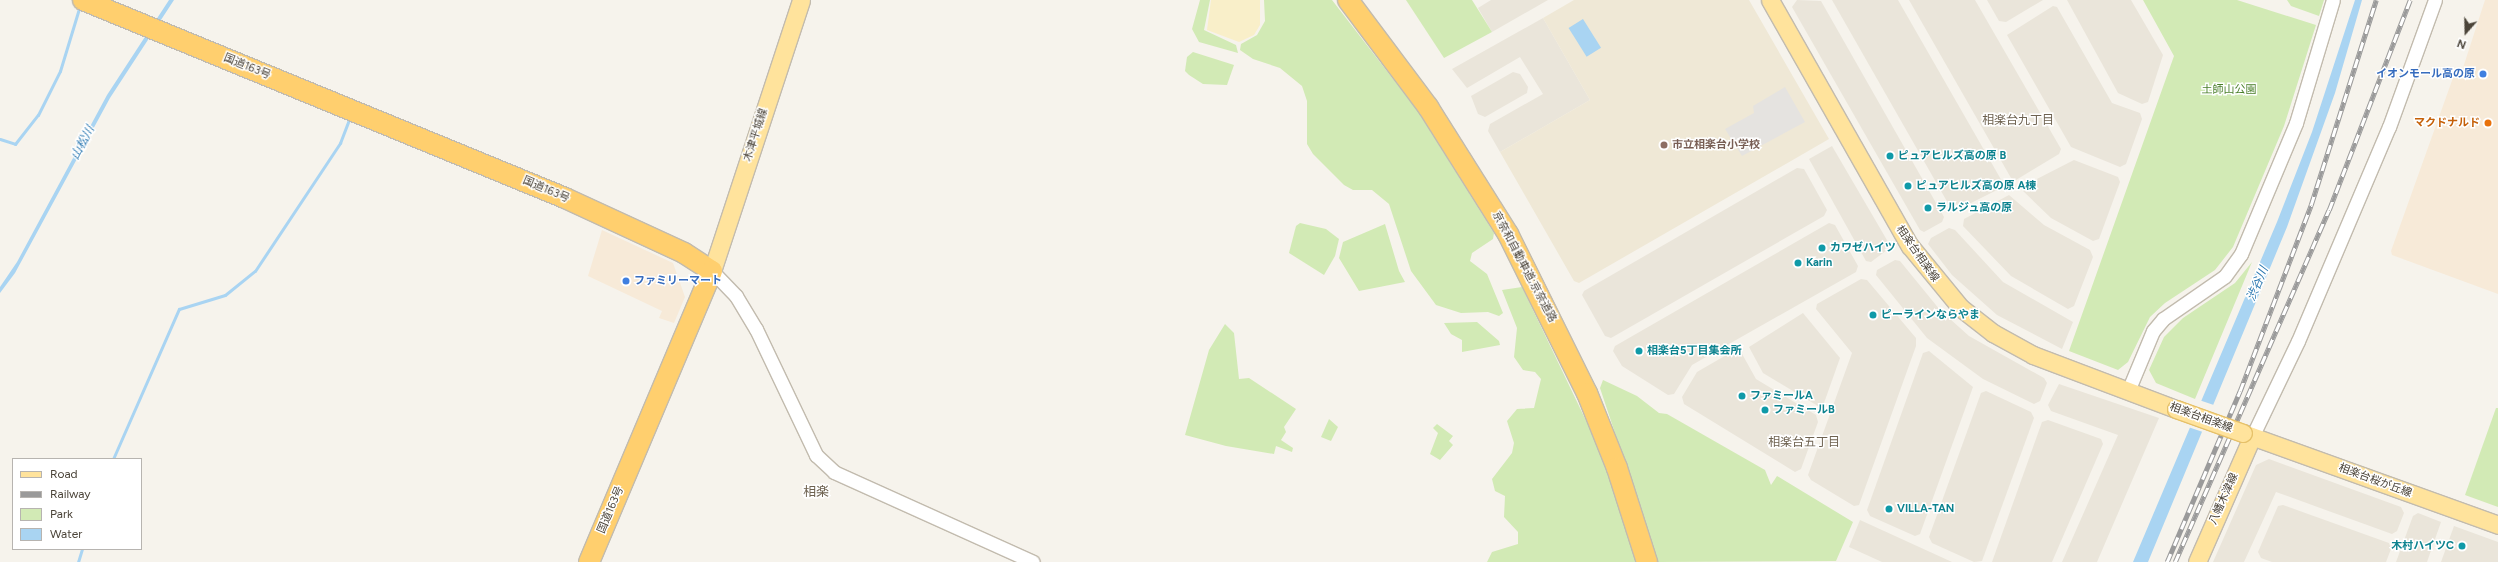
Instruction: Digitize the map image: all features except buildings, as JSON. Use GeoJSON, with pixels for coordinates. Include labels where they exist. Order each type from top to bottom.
{"type":"FeatureCollection","features":[{"type":"Feature","properties":{"kind":"highway","name":"国道163号"},"geometry":{"type":"LineString","coordinates":[[83,0],[565,198],[684,253],[712,270],[589,562]]}},
{"type":"Feature","properties":{"kind":"highway","name":"京奈和自動車道;京奈道路"},"geometry":{"type":"LineString","coordinates":[[1348,0],[1428,107],[1508,234],[1587,392],[1617,468],[1647,562]]}},
{"type":"Feature","properties":{"kind":"main road","name":"木津平城線"},"geometry":{"type":"LineString","coordinates":[[712,270],[801,0]]}},
{"type":"Feature","properties":{"kind":"main road","name":"相楽台相楽線"},"geometry":{"type":"LineString","coordinates":[[1770,0],[1884,204],[1933,279],[1961,308],[2008,342],[2058,367],[2248,435]]}},
{"type":"Feature","properties":{"kind":"main road","name":"相楽台桜が丘線"},"geometry":{"type":"LineString","coordinates":[[2248,435],[2498,524]]}},
{"type":"Feature","properties":{"kind":"main road","name":"八幡木津線"},"geometry":{"type":"LineString","coordinates":[[2197,562],[2248,435]]}},
{"type":"Feature","properties":{"kind":"street"},"geometry":{"type":"LineString","coordinates":[[2128,391],[2153,330],[2163,319],[2225,276],[2241,254],[2296,123],[2333,0]]}},
{"type":"Feature","properties":{"kind":"street"},"geometry":{"type":"LineString","coordinates":[[2248,435],[2298,341],[2388,127],[2435,0]]}},
{"type":"Feature","properties":{"kind":"street"},"geometry":{"type":"LineString","coordinates":[[712,270],[736,296],[756,329],[816,455],[834,472],[1033,562]]}},
{"type":"Feature","properties":{"kind":"shaded area"},"geometry":{"type":"Polygon","coordinates":[[[1491,0],[1548,0],[1492,32],[1478,8],[1491,0]]]}},
{"type":"Feature","properties":{"kind":"shaded area","name":"市立相楽台小学校"},"geometry":{"type":"Polygon","coordinates":[[[1574,0],[1749,0],[1829,139],[1579,283],[1574,281],[1500,152],[1590,100],[1543,18],[1574,0]]]}},
{"type":"Feature","properties":{"kind":"shaded area"},"geometry":{"type":"Polygon","coordinates":[[[1797,0],[1821,1],[1944,217],[1942,222],[1924,232],[1920,230],[1792,7],[1797,0]]]}},
{"type":"Feature","properties":{"kind":"shaded area"},"geometry":{"type":"Polygon","coordinates":[[[1832,0],[1898,0],[2003,183],[2001,188],[1953,212],[1832,0]]]}},
{"type":"Feature","properties":{"kind":"shaded area"},"geometry":{"type":"Polygon","coordinates":[[[1909,0],[1975,0],[2061,149],[2059,154],[2016,180],[2011,178],[1909,0]]]}},
{"type":"Feature","properties":{"kind":"shaded area"},"geometry":{"type":"Polygon","coordinates":[[[1987,0],[2043,0],[2006,22],[1999,21],[1987,0]]]}},
{"type":"Feature","properties":{"kind":"shaded area"},"geometry":{"type":"Polygon","coordinates":[[[2067,0],[2131,0],[2163,55],[2148,102],[2142,104],[2118,93],[2067,0]]]}},
{"type":"Feature","properties":{"kind":"shaded area","name":"イオンモール高の原"},"geometry":{"type":"Polygon","coordinates":[[[2485,0],[2498,0],[2498,294],[2392,255],[2391,251],[2454,75],[2460,77],[2485,0]]]}},
{"type":"Feature","properties":{"kind":"shaded area"},"geometry":{"type":"Polygon","coordinates":[[[2053,6],[2057,7],[2112,103],[2140,113],[2142,119],[2126,164],[2120,167],[2071,147],[2007,35],[2053,6]]]}},
{"type":"Feature","properties":{"kind":"shaded area"},"geometry":{"type":"Polygon","coordinates":[[[1543,18],[1590,100],[1500,152],[1488,131],[1490,124],[1543,94],[1520,57],[1467,88],[1452,69],[1543,18]]]}},
{"type":"Feature","properties":{"kind":"shaded area"},"geometry":{"type":"Polygon","coordinates":[[[1513,72],[1520,74],[1528,87],[1527,93],[1485,117],[1478,114],[1471,96],[1513,72]]]}},
{"type":"Feature","properties":{"kind":"shaded area"},"geometry":{"type":"Polygon","coordinates":[[[1785,87],[1805,122],[1742,156],[1725,129],[1754,113],[1753,106],[1785,87]]]}},
{"type":"Feature","properties":{"kind":"shaded area"},"geometry":{"type":"Polygon","coordinates":[[[1832,146],[1891,247],[1871,262],[1866,261],[1809,159],[1832,146]]]}},
{"type":"Feature","properties":{"kind":"shaded area"},"geometry":{"type":"Polygon","coordinates":[[[2074,160],[2118,177],[2120,182],[2099,239],[2093,241],[2051,218],[2023,191],[2023,186],[2074,160]]]}},
{"type":"Feature","properties":{"kind":"shaded area"},"geometry":{"type":"Polygon","coordinates":[[[1797,168],[1804,169],[1827,210],[1824,216],[1611,338],[1605,336],[1582,295],[1584,291],[1797,168]]]}},
{"type":"Feature","properties":{"kind":"shaded area"},"geometry":{"type":"Polygon","coordinates":[[[2009,195],[2044,225],[2090,250],[2093,257],[2074,306],[2068,309],[2011,276],[1963,226],[1964,219],[2009,195]]]}},
{"type":"Feature","properties":{"kind":"shaded area"},"geometry":{"type":"Polygon","coordinates":[[[1829,223],[1835,225],[1858,266],[1856,272],[1692,365],[1674,394],[1668,395],[1622,366],[1613,351],[1615,346],[1829,223]]]}},
{"type":"Feature","properties":{"kind":"shaded area"},"geometry":{"type":"Polygon","coordinates":[[[1949,228],[1955,230],[2003,282],[2073,322],[2062,349],[1997,315],[1952,275],[1928,244],[1931,238],[1949,228]]]}},
{"type":"Feature","properties":{"kind":"shaded area"},"geometry":{"type":"Polygon","coordinates":[[[602,230],[673,263],[685,297],[674,323],[659,318],[662,311],[588,276],[602,230]]]}},
{"type":"Feature","properties":{"kind":"shaded area"},"geometry":{"type":"Polygon","coordinates":[[[1895,260],[1900,261],[1940,310],[1969,336],[2044,378],[2047,383],[2040,401],[2034,404],[1983,379],[1927,338],[1876,275],[1877,270],[1895,260]]]}},
{"type":"Feature","properties":{"kind":"shaded area"},"geometry":{"type":"Polygon","coordinates":[[[1861,279],[1867,280],[1916,338],[1916,346],[1859,505],[1854,506],[1811,480],[1808,475],[1852,353],[1816,309],[1817,304],[1861,279]]]}},
{"type":"Feature","properties":{"kind":"shaded area"},"geometry":{"type":"Polygon","coordinates":[[[1803,313],[1840,358],[1824,403],[1818,406],[1763,373],[1749,347],[1803,313]]]}},
{"type":"Feature","properties":{"kind":"shaded area"},"geometry":{"type":"Polygon","coordinates":[[[1735,350],[1741,352],[1756,379],[1816,415],[1818,422],[1801,469],[1795,472],[1684,404],[1682,397],[1697,372],[1735,350]]]}},
{"type":"Feature","properties":{"kind":"shaded area"},"geometry":{"type":"Polygon","coordinates":[[[1929,351],[1973,387],[1920,534],[1915,536],[1870,516],[1867,510],[1923,353],[1929,351]]]}},
{"type":"Feature","properties":{"kind":"shaded area"},"geometry":{"type":"Polygon","coordinates":[[[2059,384],[2159,418],[2097,562],[2062,562],[2118,435],[2051,411],[2048,405],[2059,384]]]}},
{"type":"Feature","properties":{"kind":"shaded area"},"geometry":{"type":"Polygon","coordinates":[[[1986,391],[2031,412],[2034,418],[1982,561],[1974,562],[1932,543],[1929,537],[1981,393],[1986,391]]]}},
{"type":"Feature","properties":{"kind":"shaded area"},"geometry":{"type":"Polygon","coordinates":[[[2048,420],[2101,439],[2103,444],[2052,562],[1992,562],[2042,422],[2048,420]]]}},
{"type":"Feature","properties":{"kind":"shaded area"},"geometry":{"type":"Polygon","coordinates":[[[2269,459],[2401,507],[2404,513],[2397,531],[2392,534],[2276,492],[2244,562],[2213,562],[2256,465],[2269,459]]]}},
{"type":"Feature","properties":{"kind":"shaded area"},"geometry":{"type":"Polygon","coordinates":[[[2283,505],[2389,543],[2391,549],[2386,562],[2272,562],[2261,558],[2258,552],[2278,506],[2283,505]]]}},
{"type":"Feature","properties":{"kind":"shaded area"},"geometry":{"type":"Polygon","coordinates":[[[2418,513],[2441,522],[2427,562],[2396,562],[2413,516],[2418,513]]]}},
{"type":"Feature","properties":{"kind":"shaded area"},"geometry":{"type":"Polygon","coordinates":[[[1860,520],[1952,562],[1882,562],[1849,547],[1860,520]]]}},
{"type":"Feature","properties":{"kind":"shaded area"},"geometry":{"type":"Polygon","coordinates":[[[2454,526],[2498,542],[2498,562],[2441,562],[2454,526]]]}},
{"type":"Feature","properties":{"kind":"green space"},"geometry":{"type":"Polygon","coordinates":[[[1200,0],[1210,0],[1204,30],[1236,45],[1238,53],[1199,42],[1192,29],[1200,0]]]}},
{"type":"Feature","properties":{"kind":"green space"},"geometry":{"type":"Polygon","coordinates":[[[1264,0],[1332,0],[1417,110],[1494,233],[1493,239],[1472,253],[1470,261],[1487,274],[1503,313],[1499,316],[1488,312],[1461,313],[1436,305],[1411,271],[1389,204],[1372,190],[1353,190],[1344,185],[1313,154],[1307,144],[1307,101],[1302,86],[1280,68],[1253,59],[1240,50],[1241,44],[1257,35],[1265,21],[1264,0]]]}},
{"type":"Feature","properties":{"kind":"green space"},"geometry":{"type":"Polygon","coordinates":[[[1406,0],[1472,0],[1492,32],[1444,58],[1406,0]]]}},
{"type":"Feature","properties":{"kind":"green space","name":"土師山公園"},"geometry":{"type":"Polygon","coordinates":[[[2143,0],[2237,0],[2316,25],[2284,126],[2233,247],[2215,270],[2165,303],[2150,317],[2128,362],[2118,370],[2069,351],[2174,56],[2143,0]]]}},
{"type":"Feature","properties":{"kind":"green space"},"geometry":{"type":"Polygon","coordinates":[[[2287,0],[2324,0],[2319,16],[2291,6],[2287,0]]]}},
{"type":"Feature","properties":{"kind":"green space"},"geometry":{"type":"Polygon","coordinates":[[[1193,52],[1234,65],[1227,85],[1203,84],[1189,75],[1185,71],[1187,57],[1193,52]]]}},
{"type":"Feature","properties":{"kind":"green space"},"geometry":{"type":"Polygon","coordinates":[[[1300,223],[1326,229],[1339,239],[1335,256],[1324,275],[1289,253],[1296,226],[1300,223]]]}},
{"type":"Feature","properties":{"kind":"green space"},"geometry":{"type":"Polygon","coordinates":[[[1385,224],[1399,271],[1405,282],[1359,291],[1339,258],[1343,242],[1385,224]]]}},
{"type":"Feature","properties":{"kind":"green space"},"geometry":{"type":"Polygon","coordinates":[[[2252,262],[2195,399],[2156,383],[2149,370],[2164,337],[2183,318],[2235,283],[2252,262]]]}},
{"type":"Feature","properties":{"kind":"green space"},"geometry":{"type":"Polygon","coordinates":[[[1522,287],[1591,431],[1623,514],[1636,562],[1487,562],[1492,552],[1518,544],[1518,532],[1504,517],[1505,496],[1495,491],[1492,479],[1512,453],[1514,443],[1507,421],[1517,409],[1534,408],[1541,379],[1535,372],[1523,370],[1514,357],[1517,328],[1502,290],[1522,287]]]}},
{"type":"Feature","properties":{"kind":"green space"},"geometry":{"type":"Polygon","coordinates":[[[1477,322],[1499,341],[1500,345],[1462,352],[1462,340],[1451,334],[1444,323],[1477,322]]]}},
{"type":"Feature","properties":{"kind":"green space"},"geometry":{"type":"Polygon","coordinates":[[[1225,324],[1234,333],[1239,379],[1249,378],[1296,409],[1284,427],[1286,432],[1281,440],[1293,448],[1292,452],[1276,446],[1274,454],[1226,446],[1185,435],[1209,350],[1225,324]]]}},
{"type":"Feature","properties":{"kind":"green space"},"geometry":{"type":"Polygon","coordinates":[[[1603,380],[1637,396],[1659,413],[1667,414],[1765,470],[1771,485],[1777,476],[1853,522],[1836,561],[1658,562],[1600,388],[1603,380]]]}},
{"type":"Feature","properties":{"kind":"green space"},"geometry":{"type":"Polygon","coordinates":[[[2496,408],[2498,408],[2498,507],[2465,495],[2496,408]]]}},
{"type":"Feature","properties":{"kind":"green space"},"geometry":{"type":"Polygon","coordinates":[[[1329,419],[1338,427],[1331,441],[1321,437],[1329,419]]]}},
{"type":"Feature","properties":{"kind":"green space"},"geometry":{"type":"Polygon","coordinates":[[[1437,424],[1453,436],[1449,441],[1453,445],[1440,460],[1430,454],[1438,433],[1433,428],[1437,424]]]}},
{"type":"Feature","properties":{"kind":"sand"},"geometry":{"type":"Polygon","coordinates":[[[1211,0],[1260,0],[1260,25],[1254,35],[1239,42],[1207,30],[1211,0]]]}},
{"type":"Feature","properties":{"kind":"water","name":"山松川"},"geometry":{"type":"Polygon","coordinates":[[[169,0],[174,0],[110,98],[15,273],[0,293],[0,287],[17,262],[107,95],[169,0]]]}},
{"type":"Feature","properties":{"kind":"water","name":"渋谷川"},"geometry":{"type":"Polygon","coordinates":[[[2355,0],[2362,0],[2335,93],[2287,227],[2148,562],[2133,562],[2277,222],[2312,132],[2355,0]]]}},
{"type":"Feature","properties":{"kind":"water"},"geometry":{"type":"Polygon","coordinates":[[[1583,19],[1601,48],[1587,57],[1569,28],[1583,19]]]}},
{"type":"Feature","properties":{"kind":"pier"},"geometry":{"type":"Polygon","coordinates":[[[2199,400],[2216,406],[2207,433],[2190,427],[2199,400]]]}},
{"type":"Feature","properties":{"kind":"waterway"},"geometry":{"type":"LineString","coordinates":[[0,139],[15,144],[38,115],[60,71],[80,5]]}},
{"type":"Feature","properties":{"kind":"waterway"},"geometry":{"type":"LineString","coordinates":[[113,458],[179,309],[225,295],[255,271],[340,143],[349,120]]}},
{"type":"Feature","properties":{"kind":"waterway"},"geometry":{"type":"LineString","coordinates":[[78,562],[82,550]]}},
{"type":"Feature","properties":{"kind":"railway"},"geometry":{"type":"LineString","coordinates":[[2167,562],[2240,391],[2311,205],[2376,0]]}},
{"type":"Feature","properties":{"kind":"railway"},"geometry":{"type":"LineString","coordinates":[[2175,562],[2329,210],[2410,0]]}},
{"type":"Feature","properties":{"kind":"place","name":"イオンモール高の原"},"geometry":{"type":"Point","coordinates":[2483,74]}},
{"type":"Feature","properties":{"kind":"place","name":"マクドナルド"},"geometry":{"type":"Point","coordinates":[2488,123]}},
{"type":"Feature","properties":{"kind":"place","name":"市立相楽台小学校"},"geometry":{"type":"Point","coordinates":[1664,145]}},
{"type":"Feature","properties":{"kind":"place","name":"ピュアヒルズ高の原 B"},"geometry":{"type":"Point","coordinates":[1890,156]}},
{"type":"Feature","properties":{"kind":"place","name":"ピュアヒルズ高の原 A棟"},"geometry":{"type":"Point","coordinates":[1908,186]}},
{"type":"Feature","properties":{"kind":"place","name":"ラルジュ高の原"},"geometry":{"type":"Point","coordinates":[1928,208]}},
{"type":"Feature","properties":{"kind":"place","name":"カワゼハイツ"},"geometry":{"type":"Point","coordinates":[1822,248]}},
{"type":"Feature","properties":{"kind":"place","name":"Karin"},"geometry":{"type":"Point","coordinates":[1798,263]}},
{"type":"Feature","properties":{"kind":"place","name":"ファミリーマート"},"geometry":{"type":"Point","coordinates":[626,281]}},
{"type":"Feature","properties":{"kind":"place","name":"ピーラインならやま"},"geometry":{"type":"Point","coordinates":[1873,315]}},
{"type":"Feature","properties":{"kind":"place","name":"相楽台5丁目集会所"},"geometry":{"type":"Point","coordinates":[1639,351]}},
{"type":"Feature","properties":{"kind":"place","name":"ファミールA"},"geometry":{"type":"Point","coordinates":[1742,396]}},
{"type":"Feature","properties":{"kind":"place","name":"ファミールB"},"geometry":{"type":"Point","coordinates":[1765,410]}},
{"type":"Feature","properties":{"kind":"place","name":"VILLA-TAN"},"geometry":{"type":"Point","coordinates":[1889,509]}},
{"type":"Feature","properties":{"kind":"place","name":"木村ハイツC"},"geometry":{"type":"Point","coordinates":[2462,546]}},
{"type":"Feature","properties":{"kind":"district","name":"相楽台九丁目"},"geometry":{"type":"Point","coordinates":[2018,121]}},
{"type":"Feature","properties":{"kind":"district","name":"相楽台五丁目"},"geometry":{"type":"Point","coordinates":[1804,443]}},
{"type":"Feature","properties":{"kind":"district","name":"相楽"},"geometry":{"type":"Point","coordinates":[816,492]}}]}
